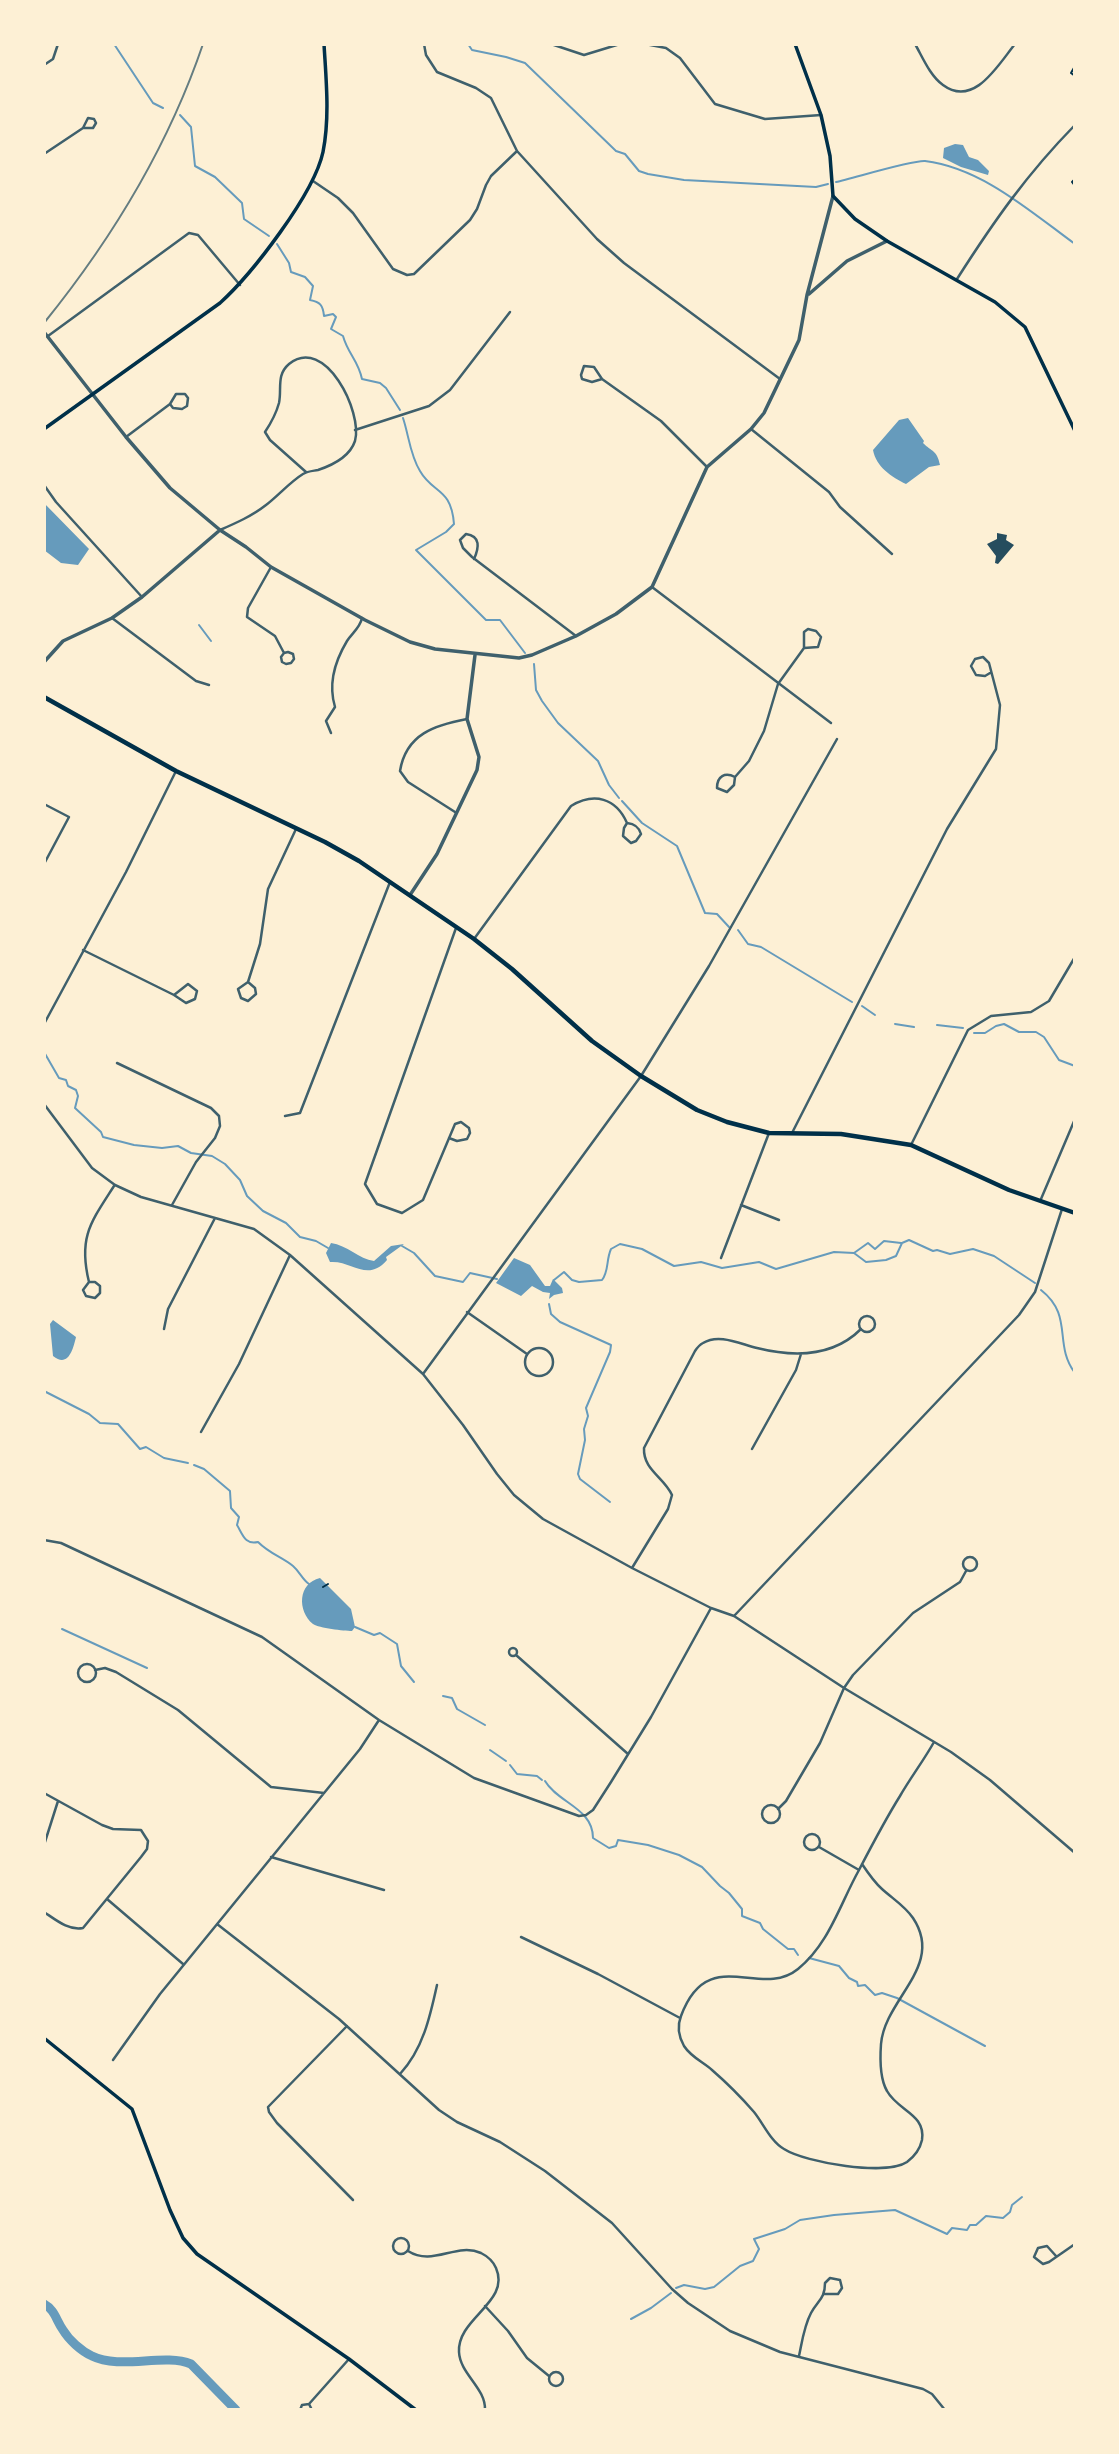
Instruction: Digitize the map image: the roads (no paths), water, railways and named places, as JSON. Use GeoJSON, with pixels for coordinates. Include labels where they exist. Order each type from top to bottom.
{"type":"FeatureCollection","features":[{"type":"Feature","properties":{"kind":"main road"},"geometry":{"type":"LineString","coordinates":[[44,429],[220,303],[240,285],[313,181],[323,153],[324,44]]}},
{"type":"Feature","properties":{"kind":"main road"},"geometry":{"type":"LineString","coordinates":[[795,44],[821,115],[830,156],[833,196],[855,219],[887,241],[995,302],[1024,327],[1075,431]]}},
{"type":"Feature","properties":{"kind":"main road"},"geometry":{"type":"LineString","coordinates":[[44,698],[176,771],[337,848],[474,939],[512,969],[592,1041],[641,1076],[698,1110],[726,1122],[769,1133],[841,1134],[911,1144],[1039,1202],[1075,1213]]}},
{"type":"Feature","properties":{"kind":"main road"},"geometry":{"type":"LineString","coordinates":[[44,2038],[132,2109],[170,2210],[187,2244],[266,2305],[349,2359],[416,2410]]}},
{"type":"Feature","properties":{"kind":"street"},"geometry":{"type":"LineString","coordinates":[[44,65],[53,59],[58,44]]}},
{"type":"Feature","properties":{"kind":"street"},"geometry":{"type":"LineString","coordinates":[[424,44],[426,55],[438,72],[476,88],[491,98],[517,150],[584,225],[624,263],[780,379]]}},
{"type":"Feature","properties":{"kind":"street"},"geometry":{"type":"LineString","coordinates":[[551,44],[583,55],[620,44]]}},
{"type":"Feature","properties":{"kind":"street"},"geometry":{"type":"LineString","coordinates":[[645,44],[666,48],[680,58],[715,104],[765,119],[821,115]]}},
{"type":"Feature","properties":{"kind":"street"},"geometry":{"type":"LineString","coordinates":[[915,44],[936,79],[943,86],[959,92],[974,89],[986,80],[1015,44]]}},
{"type":"Feature","properties":{"kind":"street"},"geometry":{"type":"LineString","coordinates":[[957,279],[1011,197],[1041,160],[1075,125]]}},
{"type":"Feature","properties":{"kind":"street"},"geometry":{"type":"LineString","coordinates":[[44,154],[83,128]]}},
{"type":"Feature","properties":{"kind":"street"},"geometry":{"type":"LineString","coordinates":[[313,181],[338,198],[353,213],[393,269],[407,275],[414,274],[470,220],[491,176],[517,150]]}},
{"type":"Feature","properties":{"kind":"street"},"geometry":{"type":"LineString","coordinates":[[240,285],[198,235],[189,233],[46,334],[126,437],[170,488],[219,530],[271,567],[410,642],[475,655],[527,657],[576,636],[616,614],[652,587],[707,467],[751,429],[764,413],[799,340],[807,295],[833,196]]}},
{"type":"Feature","properties":{"kind":"street"},"geometry":{"type":"LineString","coordinates":[[807,295],[846,261],[887,241]]}},
{"type":"Feature","properties":{"kind":"street"},"geometry":{"type":"LineString","coordinates":[[355,430],[429,406],[442,397],[510,312]]}},
{"type":"Feature","properties":{"kind":"street"},"geometry":{"type":"LineString","coordinates":[[44,662],[63,642],[112,618],[142,597],[219,530],[252,515],[306,472],[328,467],[346,455],[355,441],[355,430],[346,392],[331,371],[318,360],[304,358],[290,363],[279,379],[279,401],[275,415],[265,432],[270,440],[306,472]]}},
{"type":"Feature","properties":{"kind":"street"},"geometry":{"type":"LineString","coordinates":[[602,379],[582,379],[584,366],[594,367],[602,379],[661,421],[707,467]]}},
{"type":"Feature","properties":{"kind":"street"},"geometry":{"type":"LineString","coordinates":[[126,437],[170,404],[176,394],[185,394],[188,398],[187,406],[182,409],[175,409],[170,404]]}},
{"type":"Feature","properties":{"kind":"street"},"geometry":{"type":"LineString","coordinates":[[751,429],[829,492],[835,501],[892,554]]}},
{"type":"Feature","properties":{"kind":"street"},"geometry":{"type":"LineString","coordinates":[[44,485],[56,502],[142,597]]}},
{"type":"Feature","properties":{"kind":"street"},"geometry":{"type":"LineString","coordinates":[[474,559],[478,550],[477,540],[466,534],[460,540],[461,544],[474,559],[576,636]]}},
{"type":"Feature","properties":{"kind":"street"},"geometry":{"type":"LineString","coordinates":[[271,567],[248,608],[247,617],[275,636],[284,653]]}},
{"type":"Feature","properties":{"kind":"street"},"geometry":{"type":"LineString","coordinates":[[652,587],[831,723]]}},
{"type":"Feature","properties":{"kind":"street"},"geometry":{"type":"LineString","coordinates":[[112,618],[196,681],[209,685]]}},
{"type":"Feature","properties":{"kind":"street"},"geometry":{"type":"LineString","coordinates":[[331,733],[326,721],[335,707],[331,690],[335,665],[348,640],[360,626],[362,618]]}},
{"type":"Feature","properties":{"kind":"street"},"geometry":{"type":"LineString","coordinates":[[735,777],[721,776],[717,788],[727,792],[734,785],[735,777],[748,761],[764,731],[778,684],[804,648],[804,632],[808,629],[816,631],[821,638],[820,644],[804,648]]}},
{"type":"Feature","properties":{"kind":"street"},"geometry":{"type":"LineString","coordinates":[[410,895],[437,854],[477,770],[479,757],[467,719],[475,655]]}},
{"type":"Feature","properties":{"kind":"street"},"geometry":{"type":"LineString","coordinates":[[792,1133],[947,829],[996,749],[1000,705],[987,659],[975,659],[971,666],[972,671],[980,676],[990,673]]}},
{"type":"Feature","properties":{"kind":"street"},"geometry":{"type":"LineString","coordinates":[[455,812],[408,782],[400,771],[405,754],[423,733],[436,725],[467,719]]}},
{"type":"Feature","properties":{"kind":"street"},"geometry":{"type":"LineString","coordinates":[[422,1374],[641,1076],[709,966],[837,739]]}},
{"type":"Feature","properties":{"kind":"street"},"geometry":{"type":"LineString","coordinates":[[44,1024],[126,872],[176,771]]}},
{"type":"Feature","properties":{"kind":"street"},"geometry":{"type":"LineString","coordinates":[[474,939],[571,806],[592,798],[609,802],[622,811],[627,823]]}},
{"type":"Feature","properties":{"kind":"street"},"geometry":{"type":"LineString","coordinates":[[44,804],[69,817],[44,864]]}},
{"type":"Feature","properties":{"kind":"street"},"geometry":{"type":"LineString","coordinates":[[627,823],[637,826],[641,834],[631,843],[623,836],[627,823]]}},
{"type":"Feature","properties":{"kind":"street"},"geometry":{"type":"LineString","coordinates":[[248,982],[255,988],[256,994],[248,1001],[238,994],[241,986],[248,982],[260,944],[268,889],[296,829]]}},
{"type":"Feature","properties":{"kind":"street"},"geometry":{"type":"LineString","coordinates":[[285,1116],[300,1113],[390,882]]}},
{"type":"Feature","properties":{"kind":"street"},"geometry":{"type":"LineString","coordinates":[[449,1138],[457,1141],[467,1139],[469,1128],[466,1124],[457,1122],[449,1138],[423,1200],[402,1213],[377,1204],[365,1184],[456,928]]}},
{"type":"Feature","properties":{"kind":"street"},"geometry":{"type":"LineString","coordinates":[[83,950],[186,1003],[197,996],[195,988],[188,984],[174,995]]}},
{"type":"Feature","properties":{"kind":"street"},"geometry":{"type":"LineString","coordinates":[[911,1144],[968,1030],[991,1016],[1031,1012],[1049,1001],[1075,957]]}},
{"type":"Feature","properties":{"kind":"street"},"geometry":{"type":"LineString","coordinates":[[117,1063],[211,1108],[219,1116],[220,1126],[215,1138],[196,1162],[172,1205]]}},
{"type":"Feature","properties":{"kind":"street"},"geometry":{"type":"LineString","coordinates":[[44,1104],[93,1168],[115,1185],[142,1197],[254,1229],[290,1255],[422,1374],[463,1424],[514,1494],[556,1527],[711,1608],[734,1616],[990,1780],[1075,1853]]}},
{"type":"Feature","properties":{"kind":"street"},"geometry":{"type":"LineString","coordinates":[[1039,1202],[1075,1119]]}},
{"type":"Feature","properties":{"kind":"street"},"geometry":{"type":"LineString","coordinates":[[721,1258],[769,1133]]}},
{"type":"Feature","properties":{"kind":"street"},"geometry":{"type":"LineString","coordinates":[[89,1282],[84,1255],[89,1225],[115,1185]]}},
{"type":"Feature","properties":{"kind":"street"},"geometry":{"type":"LineString","coordinates":[[741,1205],[779,1220]]}},
{"type":"Feature","properties":{"kind":"street"},"geometry":{"type":"LineString","coordinates":[[734,1616],[1019,1315],[1040,1280],[1062,1209]]}},
{"type":"Feature","properties":{"kind":"street"},"geometry":{"type":"LineString","coordinates":[[164,1329],[173,1299],[215,1218]]}},
{"type":"Feature","properties":{"kind":"street"},"geometry":{"type":"LineString","coordinates":[[201,1432],[239,1364],[290,1255]]}},
{"type":"Feature","properties":{"kind":"street"},"geometry":{"type":"LineString","coordinates":[[89,1282],[100,1286],[100,1293],[95,1298],[89,1298],[84,1293],[84,1287],[89,1282]]}},
{"type":"Feature","properties":{"kind":"street"},"geometry":{"type":"LineString","coordinates":[[467,1312],[527,1354]]}},
{"type":"Feature","properties":{"kind":"street"},"geometry":{"type":"LineString","coordinates":[[866,1316],[873,1319],[871,1331],[860,1329],[861,1318],[866,1316]]}},
{"type":"Feature","properties":{"kind":"street"},"geometry":{"type":"LineString","coordinates":[[632,1568],[668,1509],[672,1495],[667,1484],[647,1466],[643,1457],[644,1448],[695,1351],[703,1343],[722,1340],[774,1352],[801,1354],[823,1351],[839,1345],[860,1329]]}},
{"type":"Feature","properties":{"kind":"street"},"geometry":{"type":"LineString","coordinates":[[538,1348],[547,1350],[553,1362],[551,1370],[540,1377],[531,1374],[525,1363],[527,1354],[538,1348]]}},
{"type":"Feature","properties":{"kind":"street"},"geometry":{"type":"LineString","coordinates":[[752,1449],[796,1370],[801,1354]]}},
{"type":"Feature","properties":{"kind":"street"},"geometry":{"type":"LineString","coordinates":[[44,1540],[61,1543],[262,1637],[379,1720],[474,1778],[573,1815],[584,1816],[600,1800],[651,1717],[711,1608]]}},
{"type":"Feature","properties":{"kind":"street"},"geometry":{"type":"LineString","coordinates":[[968,1557],[974,1558],[976,1569],[966,1571],[962,1566],[964,1560],[968,1557]]}},
{"type":"Feature","properties":{"kind":"street"},"geometry":{"type":"LineString","coordinates":[[778,1809],[786,1801],[820,1743],[844,1688],[867,1659],[913,1613],[960,1582],[966,1571]]}},
{"type":"Feature","properties":{"kind":"street"},"geometry":{"type":"LineString","coordinates":[[516,1655],[628,1754]]}},
{"type":"Feature","properties":{"kind":"street"},"geometry":{"type":"LineString","coordinates":[[84,1664],[92,1665],[95,1670],[95,1677],[89,1682],[82,1681],[78,1675],[79,1668],[84,1664]]}},
{"type":"Feature","properties":{"kind":"street"},"geometry":{"type":"LineString","coordinates":[[95,1670],[105,1668],[116,1672],[178,1710],[271,1787],[324,1793]]}},
{"type":"Feature","properties":{"kind":"street"},"geometry":{"type":"LineString","coordinates":[[113,2060],[136,2024],[360,1749],[379,1720]]}},
{"type":"Feature","properties":{"kind":"street"},"geometry":{"type":"LineString","coordinates":[[862,1864],[880,1887],[911,1916],[921,1936],[922,1960],[882,2033],[881,2061],[888,2093],[918,2119],[922,2131],[921,2144],[915,2155],[906,2163],[894,2167],[831,2164],[784,2149],[742,2099],[685,2048],[679,2035],[680,2018],[688,2000],[702,1983],[722,1977],[784,1977],[809,1959],[826,1935],[862,1864],[899,1797],[934,1742]]}},
{"type":"Feature","properties":{"kind":"street"},"geometry":{"type":"LineString","coordinates":[[44,1793],[102,1825],[113,1829],[138,1829],[147,1837],[148,1845],[145,1853],[81,1929],[65,1925],[44,1913]]}},
{"type":"Feature","properties":{"kind":"street"},"geometry":{"type":"LineString","coordinates":[[44,1845],[58,1801]]}},
{"type":"Feature","properties":{"kind":"street"},"geometry":{"type":"LineString","coordinates":[[772,1805],[778,1809],[780,1815],[777,1821],[770,1823],[764,1819],[763,1812],[766,1807],[772,1805]]}},
{"type":"Feature","properties":{"kind":"street"},"geometry":{"type":"LineString","coordinates":[[817,1835],[819,1847],[808,1850],[804,1845],[805,1838],[817,1835]]}},
{"type":"Feature","properties":{"kind":"street"},"geometry":{"type":"LineString","coordinates":[[819,1847],[859,1870]]}},
{"type":"Feature","properties":{"kind":"street"},"geometry":{"type":"LineString","coordinates":[[271,1857],[383,1890]]}},
{"type":"Feature","properties":{"kind":"street"},"geometry":{"type":"LineString","coordinates":[[107,1899],[183,1964]]}},
{"type":"Feature","properties":{"kind":"street"},"geometry":{"type":"LineString","coordinates":[[217,1924],[347,2026],[446,2115],[519,2154],[611,2223],[672,2288],[705,2315],[763,2347],[923,2389],[940,2401],[945,2410]]}},
{"type":"Feature","properties":{"kind":"street"},"geometry":{"type":"LineString","coordinates":[[520,1937],[590,1970],[680,2018]]}},
{"type":"Feature","properties":{"kind":"street"},"geometry":{"type":"LineString","coordinates":[[400,2074],[422,2040],[437,1985]]}},
{"type":"Feature","properties":{"kind":"street"},"geometry":{"type":"LineString","coordinates":[[347,2026],[268,2107],[277,2123],[353,2200]]}},
{"type":"Feature","properties":{"kind":"street"},"geometry":{"type":"LineString","coordinates":[[399,2238],[405,2239],[409,2244],[408,2251],[397,2253],[393,2249],[394,2242],[399,2238]]}},
{"type":"Feature","properties":{"kind":"street"},"geometry":{"type":"LineString","coordinates":[[1056,2256],[1047,2246],[1042,2246],[1034,2257],[1043,2264],[1049,2262],[1075,2244]]}},
{"type":"Feature","properties":{"kind":"street"},"geometry":{"type":"LineString","coordinates":[[408,2251],[416,2257],[428,2258],[462,2250],[477,2251],[486,2255],[494,2264],[500,2280],[496,2292],[467,2327],[459,2351],[462,2365],[483,2397],[485,2410]]}},
{"type":"Feature","properties":{"kind":"street"},"geometry":{"type":"LineString","coordinates":[[799,2356],[806,2326],[812,2311],[825,2294],[827,2280],[833,2277],[841,2280],[842,2288],[838,2294],[825,2294]]}},
{"type":"Feature","properties":{"kind":"street"},"geometry":{"type":"LineString","coordinates":[[485,2306],[508,2331],[527,2358],[549,2376],[552,2385],[558,2386],[563,2382],[560,2373],[554,2372],[549,2376]]}},
{"type":"Feature","properties":{"kind":"street"},"geometry":{"type":"LineString","coordinates":[[300,2410],[302,2405],[309,2404],[349,2359]]}},
{"type":"Feature","properties":{"kind":"street"},"geometry":{"type":"LineString","coordinates":[[309,2404],[312,2410]]}},
{"type":"Feature","properties":{"kind":"water"},"geometry":{"type":"Polygon","coordinates":[[[955,144],[963,145],[969,157],[978,160],[989,171],[988,175],[943,158],[944,148],[955,144]]]}},
{"type":"Feature","properties":{"kind":"water"},"geometry":{"type":"Polygon","coordinates":[[[908,418],[923,443],[936,454],[940,465],[929,467],[906,484],[881,466],[873,450],[899,420],[908,418]]]}},
{"type":"Feature","properties":{"kind":"water"},"geometry":{"type":"Polygon","coordinates":[[[44,503],[89,549],[78,565],[61,563],[44,550],[44,503]]]}},
{"type":"Feature","properties":{"kind":"water"},"geometry":{"type":"Polygon","coordinates":[[[331,1243],[374,1261],[391,1246],[404,1244],[386,1257],[387,1260],[380,1267],[366,1270],[330,1262],[326,1253],[331,1243]]]}},
{"type":"Feature","properties":{"kind":"water"},"geometry":{"type":"Polygon","coordinates":[[[514,1258],[530,1265],[545,1286],[550,1286],[553,1279],[563,1293],[549,1299],[550,1293],[532,1286],[521,1296],[496,1283],[514,1258]]]}},
{"type":"Feature","properties":{"kind":"water"},"geometry":{"type":"Polygon","coordinates":[[[53,1320],[76,1337],[66,1359],[53,1356],[50,1324],[53,1320]]]}},
{"type":"Feature","properties":{"kind":"water"},"geometry":{"type":"Polygon","coordinates":[[[320,1578],[351,1609],[355,1627],[352,1631],[320,1627],[313,1624],[304,1612],[304,1591],[307,1585],[320,1578]]]}},
{"type":"Feature","properties":{"kind":"waterway"},"geometry":{"type":"LineString","coordinates":[[114,44],[153,103],[163,108]]}},
{"type":"Feature","properties":{"kind":"waterway"},"geometry":{"type":"LineString","coordinates":[[468,44],[472,50],[525,63],[616,151],[625,154],[639,171],[684,180],[816,187],[828,184]]}},
{"type":"Feature","properties":{"kind":"waterway"},"geometry":{"type":"LineString","coordinates":[[180,115],[191,127],[195,166],[215,177],[242,203],[244,219],[269,236]]}},
{"type":"Feature","properties":{"kind":"waterway"},"geometry":{"type":"LineString","coordinates":[[836,182],[918,161],[946,165],[966,172],[1005,193],[1075,244]]}},
{"type":"Feature","properties":{"kind":"waterway"},"geometry":{"type":"LineString","coordinates":[[277,244],[289,263],[291,272],[305,277],[313,286],[310,300],[320,305],[324,316],[333,314],[336,317],[331,329],[343,336],[362,379],[380,383],[400,410]]}},
{"type":"Feature","properties":{"kind":"waterway"},"geometry":{"type":"LineString","coordinates":[[403,418],[417,465],[425,478],[449,503],[454,524],[416,550],[486,620],[500,620],[525,653]]}},
{"type":"Feature","properties":{"kind":"waterway"},"geometry":{"type":"LineString","coordinates":[[199,625],[211,641]]}},
{"type":"Feature","properties":{"kind":"waterway"},"geometry":{"type":"LineString","coordinates":[[534,664],[536,690],[542,701],[558,723],[598,761],[609,785],[619,798]]}},
{"type":"Feature","properties":{"kind":"waterway"},"geometry":{"type":"LineString","coordinates":[[622,801],[642,823],[677,846],[705,913],[717,914],[729,927]]}},
{"type":"Feature","properties":{"kind":"waterway"},"geometry":{"type":"LineString","coordinates":[[738,930],[748,944],[761,947],[852,1002]]}},
{"type":"Feature","properties":{"kind":"waterway"},"geometry":{"type":"LineString","coordinates":[[862,1006],[875,1015]]}},
{"type":"Feature","properties":{"kind":"waterway"},"geometry":{"type":"LineString","coordinates":[[895,1024],[914,1027]]}},
{"type":"Feature","properties":{"kind":"waterway"},"geometry":{"type":"LineString","coordinates":[[974,1033],[985,1033],[1004,1024],[1019,1032],[1036,1032],[1044,1037],[1059,1060],[1075,1066]]}},
{"type":"Feature","properties":{"kind":"waterway"},"geometry":{"type":"LineString","coordinates":[[937,1025],[963,1028]]}},
{"type":"Feature","properties":{"kind":"waterway"},"geometry":{"type":"LineString","coordinates":[[44,1052],[59,1078],[66,1080],[68,1086],[76,1090],[78,1096],[75,1108],[103,1137],[134,1145],[162,1148],[178,1146],[191,1153],[212,1156],[225,1164],[240,1180],[247,1196],[263,1211],[286,1223],[300,1237],[316,1241],[328,1248]]}},
{"type":"Feature","properties":{"kind":"waterway"},"geometry":{"type":"LineString","coordinates":[[554,1280],[564,1272],[572,1280],[579,1282],[602,1280],[611,1249],[620,1244],[642,1249],[674,1266],[701,1262],[722,1268],[759,1262],[776,1269],[834,1252],[854,1253],[866,1262],[886,1260],[896,1256],[902,1243],[909,1240],[933,1251],[950,1254],[973,1249],[994,1256],[1035,1283]]}},
{"type":"Feature","properties":{"kind":"waterway"},"geometry":{"type":"LineString","coordinates":[[854,1253],[868,1243],[875,1249],[884,1241],[901,1243]]}},
{"type":"Feature","properties":{"kind":"waterway"},"geometry":{"type":"LineString","coordinates":[[402,1246],[414,1253],[435,1276],[463,1282],[470,1273],[497,1279]]}},
{"type":"Feature","properties":{"kind":"waterway"},"geometry":{"type":"LineString","coordinates":[[1041,1290],[1057,1310],[1065,1351],[1075,1373]]}},
{"type":"Feature","properties":{"kind":"waterway"},"geometry":{"type":"LineString","coordinates":[[549,1304],[551,1314],[560,1322],[611,1345],[586,1408],[588,1416],[578,1474],[580,1479],[610,1502]]}},
{"type":"Feature","properties":{"kind":"waterway"},"geometry":{"type":"LineString","coordinates":[[44,1391],[89,1414],[100,1423],[118,1424],[140,1449],[146,1447],[164,1458],[188,1463]]}},
{"type":"Feature","properties":{"kind":"waterway"},"geometry":{"type":"LineString","coordinates":[[194,1465],[204,1469],[230,1491],[231,1508],[239,1517],[237,1525],[245,1538],[250,1542],[258,1542],[289,1563],[309,1584]]}},
{"type":"Feature","properties":{"kind":"waterway"},"geometry":{"type":"LineString","coordinates":[[355,1627],[374,1635],[380,1633],[397,1644],[401,1666],[414,1682]]}},
{"type":"Feature","properties":{"kind":"waterway"},"geometry":{"type":"LineString","coordinates":[[62,1629],[147,1668]]}},
{"type":"Feature","properties":{"kind":"waterway"},"geometry":{"type":"LineString","coordinates":[[443,1696],[452,1698],[457,1709],[485,1725]]}},
{"type":"Feature","properties":{"kind":"waterway"},"geometry":{"type":"LineString","coordinates":[[490,1750],[506,1761]]}},
{"type":"Feature","properties":{"kind":"waterway"},"geometry":{"type":"LineString","coordinates":[[510,1765],[517,1774],[537,1776],[542,1780]]}},
{"type":"Feature","properties":{"kind":"waterway"},"geometry":{"type":"LineString","coordinates":[[545,1781],[587,1820],[593,1838],[609,1848],[616,1846],[618,1840],[648,1845],[679,1855],[702,1867],[729,1893],[742,1909],[742,1916],[760,1923],[763,1929],[788,1949],[794,1949],[798,1955]]}},
{"type":"Feature","properties":{"kind":"waterway"},"geometry":{"type":"LineString","coordinates":[[809,1958],[839,1966],[858,1986],[865,1985],[875,1995],[882,1993],[897,1998],[985,2046]]}},
{"type":"Feature","properties":{"kind":"waterway"},"geometry":{"type":"LineString","coordinates":[[676,2288],[684,2285],[705,2289],[714,2287],[740,2266],[753,2261],[759,2249],[754,2239],[785,2229],[800,2220],[895,2210],[947,2234],[952,2228],[967,2230],[970,2225],[976,2225],[986,2216],[1003,2218],[1022,2197]]}},
{"type":"Feature","properties":{"kind":"waterway"},"geometry":{"type":"LineString","coordinates":[[631,2319],[671,2293]]}},
{"type":"Feature","properties":{"kind":"waterway"},"geometry":{"type":"LineString","coordinates":[[44,2304],[53,2312],[69,2338],[88,2354],[115,2362],[168,2360],[191,2364],[236,2410]]}},
{"type":"Feature","properties":{"kind":"railway"},"geometry":{"type":"LineString","coordinates":[[44,323],[93,258],[136,191],[173,119],[203,44]]}}]}
